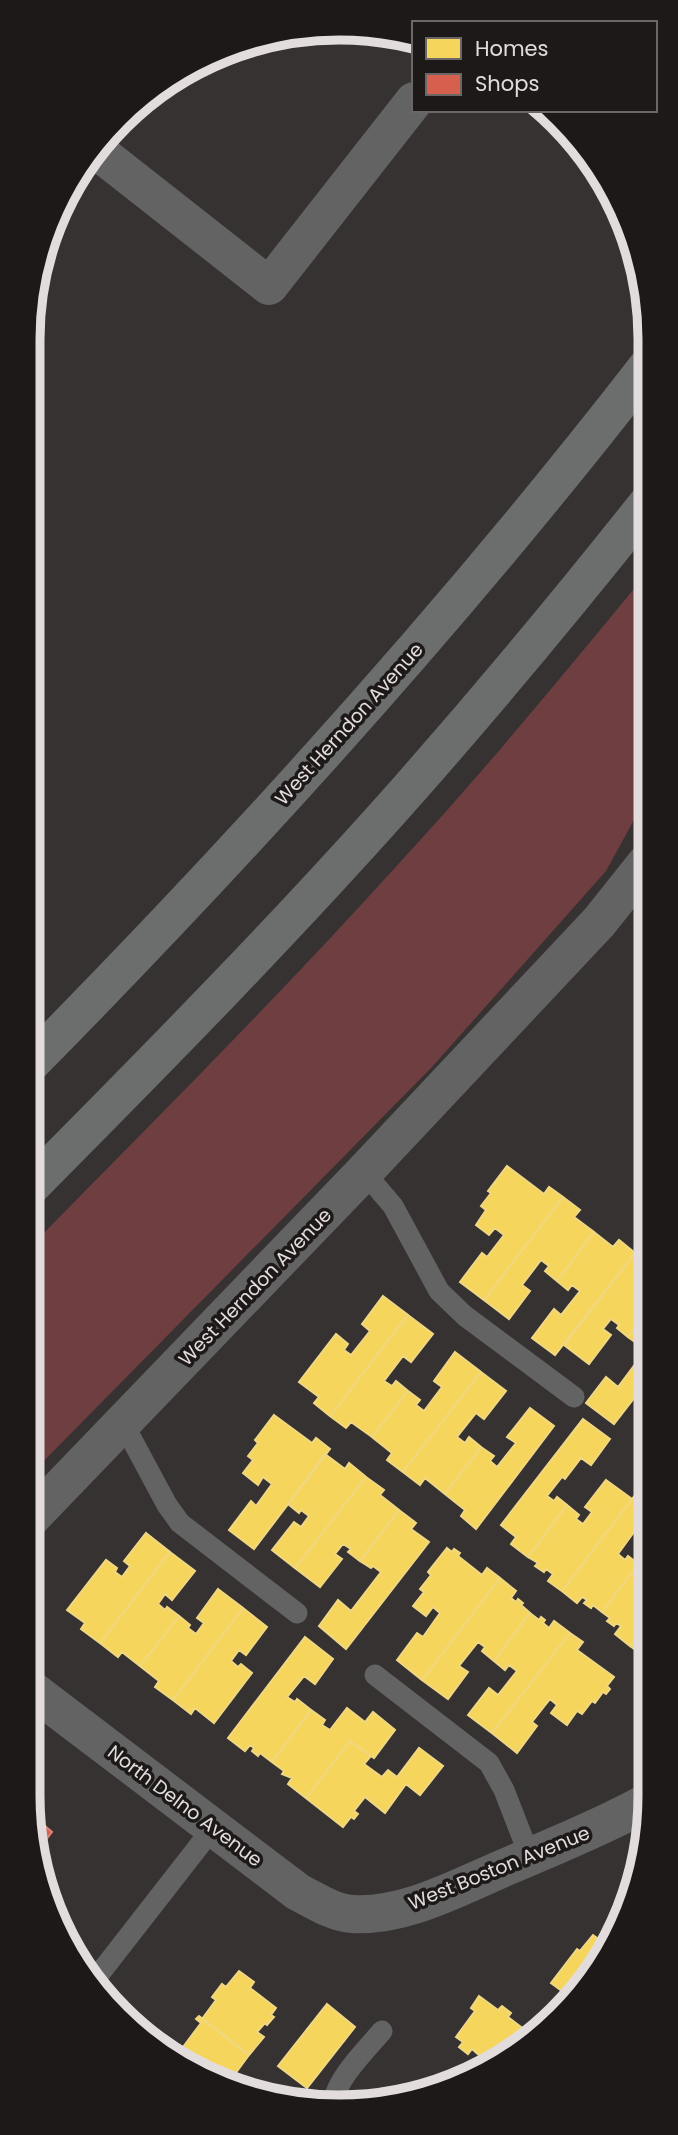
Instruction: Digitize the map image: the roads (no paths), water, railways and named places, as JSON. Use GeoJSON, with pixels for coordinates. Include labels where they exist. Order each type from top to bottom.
{"type":"FeatureCollection","features":[{"type":"Feature","properties":{"kind":"main road","name":"West Herndon Avenue"},"geometry":{"type":"LineString","coordinates":[[40,1054],[240,846],[421,645],[523,523],[638,378]]}},
{"type":"Feature","properties":{"kind":"main road"},"geometry":{"type":"LineString","coordinates":[[40,1177],[177,1038],[408,790],[514,668],[638,515]]}},
{"type":"Feature","properties":{"kind":"street"},"geometry":{"type":"LineString","coordinates":[[103,156],[270,286],[412,103]]}},
{"type":"Feature","properties":{"kind":"street","name":"West Herndon Avenue"},"geometry":{"type":"LineString","coordinates":[[40,1509],[364,1172],[599,922],[638,873]]}},
{"type":"Feature","properties":{"kind":"street","name":"North Delno Avenue"},"geometry":{"type":"LineString","coordinates":[[40,1696],[298,1892],[322,1905],[349,1914]]}},
{"type":"Feature","properties":{"kind":"street","name":"West Boston Avenue"},"geometry":{"type":"LineString","coordinates":[[349,1914],[380,1913],[421,1903],[637,1808]]}},
{"type":"Feature","properties":{"kind":"lane"},"geometry":{"type":"LineString","coordinates":[[364,1172],[393,1206],[439,1291],[465,1316],[575,1397]]}},
{"type":"Feature","properties":{"kind":"lane"},"geometry":{"type":"LineString","coordinates":[[123,1423],[167,1505],[180,1523],[297,1613]]}},
{"type":"Feature","properties":{"kind":"lane"},"geometry":{"type":"LineString","coordinates":[[375,1675],[489,1763],[504,1790],[530,1857]]}},
{"type":"Feature","properties":{"kind":"lane"},"geometry":{"type":"LineString","coordinates":[[99,1974],[213,1828]]}},
{"type":"Feature","properties":{"kind":"lane"},"geometry":{"type":"LineString","coordinates":[[335,2095],[339,2084],[382,2031]]}}]}
